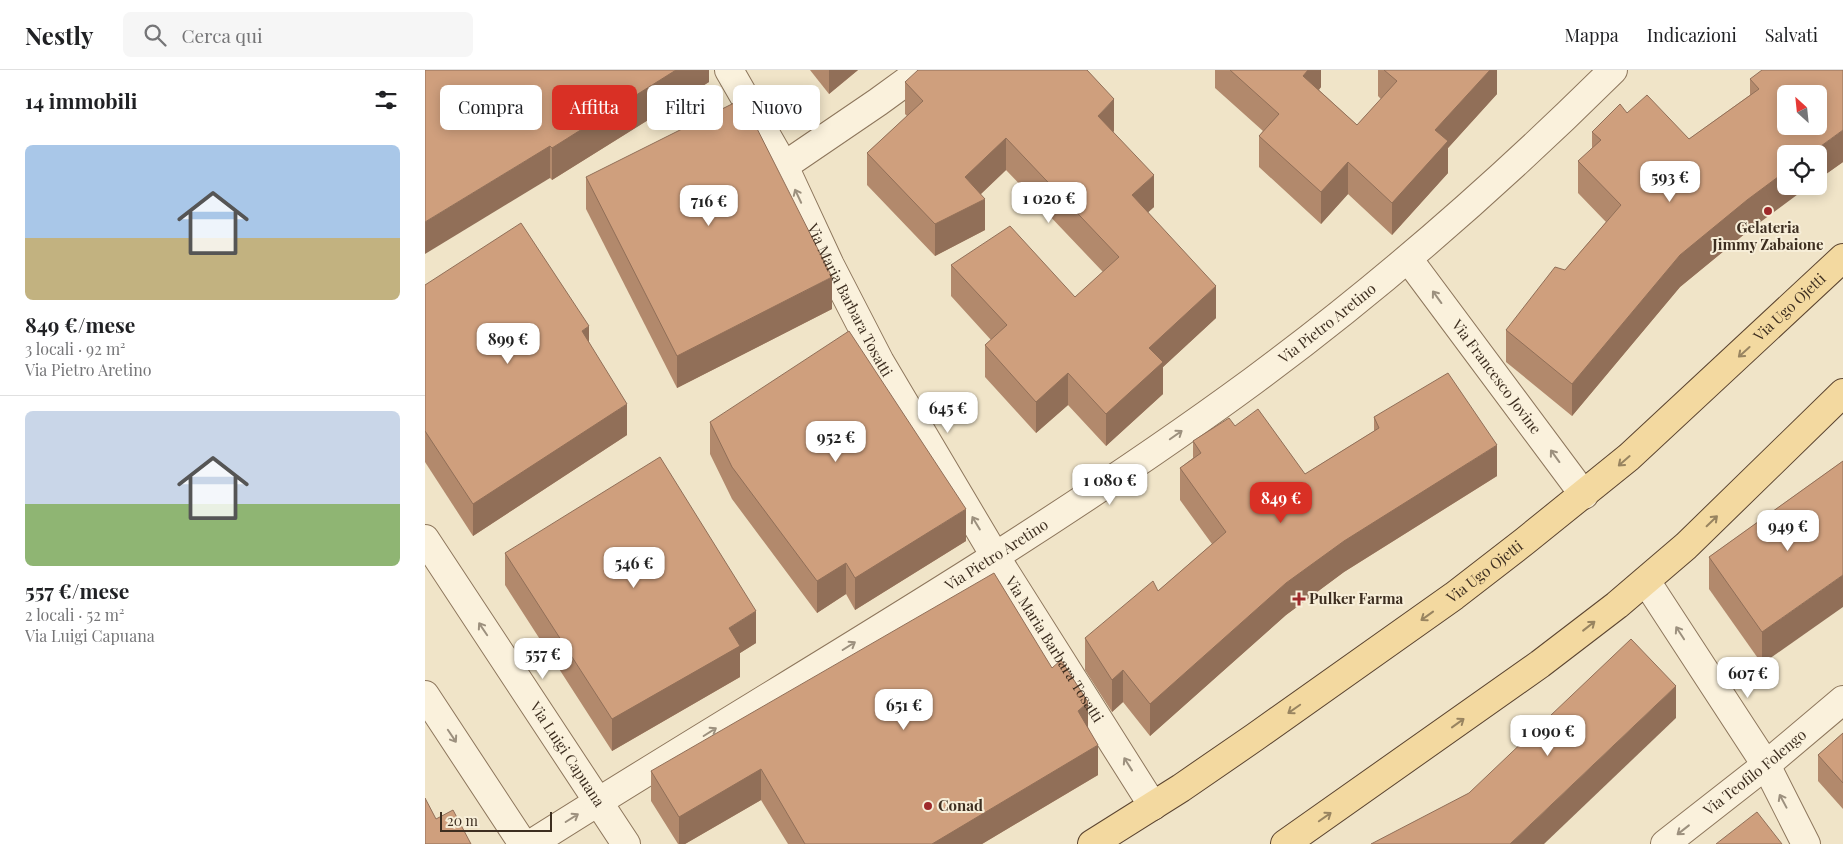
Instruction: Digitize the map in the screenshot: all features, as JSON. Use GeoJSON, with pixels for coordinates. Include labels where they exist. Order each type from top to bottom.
{"type":"FeatureCollection","features":[{"type":"Feature","properties":{"kind":"main road","name":"Via Ugo Ojetti"},"geometry":{"type":"LineString","coordinates":[[1092,844],[1153,806],[1454,596],[1584,495],[1629,457],[1843,258]]}},
{"type":"Feature","properties":{"kind":"main road"},"geometry":{"type":"LineString","coordinates":[[1285,844],[1540,664],[1646,581],[1713,520],[1843,393]]}},
{"type":"Feature","properties":{"kind":"street","name":"Via Maria Barbara Tosatti"},"geometry":{"type":"LineString","coordinates":[[729,70],[783,166],[880,362],[995,556],[1153,806]]}},
{"type":"Feature","properties":{"kind":"street"},"geometry":{"type":"LineString","coordinates":[[783,166],[922,70]]}},
{"type":"Feature","properties":{"kind":"street","name":"Via Pietro Aretino"},"geometry":{"type":"LineString","coordinates":[[531,844],[995,556],[1213,410],[1321,330],[1409,260],[1483,196],[1613,70]]}},
{"type":"Feature","properties":{"kind":"street","name":"Via Francesco Jovine"},"geometry":{"type":"LineString","coordinates":[[1409,260],[1584,495]]}},
{"type":"Feature","properties":{"kind":"street","name":"Via Luigi Capuana"},"geometry":{"type":"LineString","coordinates":[[425,539],[626,844]]}},
{"type":"Feature","properties":{"kind":"street"},"geometry":{"type":"LineString","coordinates":[[1646,581],[1766,765],[1806,844]]}},
{"type":"Feature","properties":{"kind":"street"},"geometry":{"type":"LineString","coordinates":[[425,696],[523,844]]}},
{"type":"Feature","properties":{"kind":"street","name":"Via Teofilo Folengo"},"geometry":{"type":"LineString","coordinates":[[1665,844],[1766,765],[1843,700]]}},
{"type":"Feature","properties":{"kind":"building"},"geometry":{"type":"Polygon","coordinates":[[[425,70],[676,70],[652,85],[647,85],[647,88],[637,95],[637,85],[552,85],[552,130],[581,130],[552,148],[550,146],[425,222],[425,70]]]}},
{"type":"Feature","properties":{"kind":"building"},"geometry":{"type":"Polygon","coordinates":[[[918,70],[1087,70],[1114,99],[1098,116],[1154,175],[1132,195],[1216,286],[1149,348],[1163,362],[1106,414],[1068,373],[1036,402],[985,345],[1007,325],[951,265],[1010,226],[1075,297],[1119,257],[1006,138],[965,177],[985,199],[935,224],[867,153],[923,101],[905,82],[918,70]]]}},
{"type":"Feature","properties":{"kind":"building"},"geometry":{"type":"Polygon","coordinates":[[[1230,70],[1308,70],[1303,76],[1357,125],[1397,81],[1384,70],[1490,70],[1435,130],[1448,141],[1392,203],[1348,162],[1321,192],[1259,136],[1279,114],[1230,70]]]}},
{"type":"Feature","properties":{"kind":"building"},"geometry":{"type":"Polygon","coordinates":[[[1762,70],[1843,70],[1843,130],[1822,145],[1777,145],[1777,178],[1680,255],[1572,384],[1506,330],[1555,267],[1565,270],[1621,205],[1578,161],[1601,140],[1592,132],[1620,104],[1627,113],[1647,95],[1689,139],[1759,89],[1750,79],[1762,70]]]}},
{"type":"Feature","properties":{"kind":"building"},"geometry":{"type":"Polygon","coordinates":[[[733,104],[733,130],[758,130],[832,277],[677,356],[586,177],[680,130],[723,130],[723,108],[733,104]]]}},
{"type":"Feature","properties":{"kind":"building"},"geometry":{"type":"Polygon","coordinates":[[[521,223],[589,326],[582,331],[627,404],[473,504],[425,431],[425,285],[521,223]]]}},
{"type":"Feature","properties":{"kind":"building"},"geometry":{"type":"Polygon","coordinates":[[[849,331],[966,509],[855,578],[846,563],[817,581],[732,467],[710,422],[849,331]]]}},
{"type":"Feature","properties":{"kind":"building"},"geometry":{"type":"Polygon","coordinates":[[[1448,373],[1497,445],[1344,541],[1286,583],[1150,704],[1123,670],[1112,680],[1085,638],[1153,581],[1158,591],[1226,532],[1180,468],[1201,453],[1193,441],[1229,418],[1235,426],[1258,409],[1305,474],[1379,428],[1374,417],[1448,373]]]}},
{"type":"Feature","properties":{"kind":"building"},"geometry":{"type":"Polygon","coordinates":[[[660,457],[756,611],[729,628],[740,646],[612,719],[505,553],[660,457]]]}},
{"type":"Feature","properties":{"kind":"building"},"geometry":{"type":"Polygon","coordinates":[[[1843,461],[1843,575],[1762,632],[1709,557],[1843,461]]]}},
{"type":"Feature","properties":{"kind":"building"},"geometry":{"type":"Polygon","coordinates":[[[994,573],[1052,668],[1061,660],[1088,702],[1078,711],[1098,745],[932,844],[805,844],[761,769],[679,817],[651,771],[994,573]]]}},
{"type":"Feature","properties":{"kind":"building"},"geometry":{"type":"Polygon","coordinates":[[[1631,639],[1676,686],[1510,844],[1371,844],[1469,793],[1631,639]]]}},
{"type":"Feature","properties":{"kind":"building"},"geometry":{"type":"Polygon","coordinates":[[[1843,733],[1843,783],[1818,755],[1843,733]]]}},
{"type":"Feature","properties":{"kind":"building"},"geometry":{"type":"Polygon","coordinates":[[[425,798],[436,819],[453,810],[471,844],[425,844],[425,798]]]}},
{"type":"Feature","properties":{"kind":"building"},"geometry":{"type":"Polygon","coordinates":[[[1757,812],[1782,844],[1716,844],[1757,812]]]}},
{"type":"Feature","properties":{"kind":"place","name":"Gelateria Jimmy Zabaione"},"geometry":{"type":"Point","coordinates":[1768,211]}},
{"type":"Feature","properties":{"kind":"place","name":"Pulker Farma"},"geometry":{"type":"Point","coordinates":[1299,599]}},
{"type":"Feature","properties":{"kind":"place","name":"Conad"},"geometry":{"type":"Point","coordinates":[928,806]}}]}
